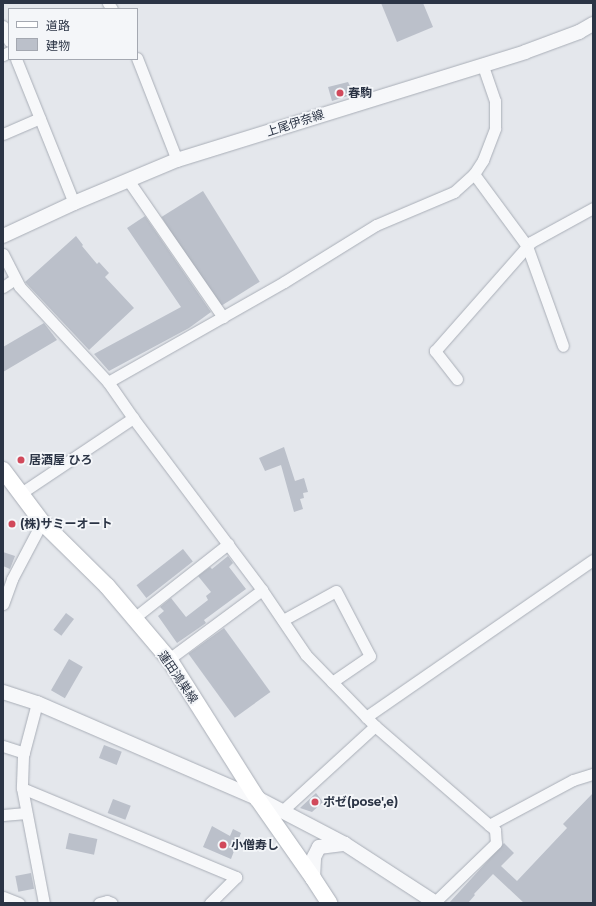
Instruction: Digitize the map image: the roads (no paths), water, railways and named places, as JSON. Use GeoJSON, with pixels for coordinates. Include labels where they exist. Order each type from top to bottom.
{"type":"FeatureCollection","features":[{"type":"Feature","properties":{"kind":"main road","name":"蓮田鴻巣線"},"geometry":{"type":"LineString","coordinates":[[3,470],[42,522],[107,586],[169,660],[257,798],[329,903]]}},
{"type":"Feature","properties":{"kind":"street","name":"上尾伊奈線"},"geometry":{"type":"LineString","coordinates":[[3,236],[74,203],[177,160],[484,66],[557,41],[593,24]]}},
{"type":"Feature","properties":{"kind":"street"},"geometry":{"type":"LineString","coordinates":[[3,26],[8,38]]}},
{"type":"Feature","properties":{"kind":"street"},"geometry":{"type":"LineString","coordinates":[[16,60],[74,203]]}},
{"type":"Feature","properties":{"kind":"street"},"geometry":{"type":"LineString","coordinates":[[138,60],[177,160]]}},
{"type":"Feature","properties":{"kind":"street"},"geometry":{"type":"LineString","coordinates":[[108,382],[284,282],[376,225],[454,192],[474,174],[483,160],[495,128],[495,101],[484,66]]}},
{"type":"Feature","properties":{"kind":"street"},"geometry":{"type":"LineString","coordinates":[[3,134],[40,118]]}},
{"type":"Feature","properties":{"kind":"street"},"geometry":{"type":"LineString","coordinates":[[474,174],[527,246],[563,346]]}},
{"type":"Feature","properties":{"kind":"street"},"geometry":{"type":"LineString","coordinates":[[128,180],[222,317]]}},
{"type":"Feature","properties":{"kind":"street"},"geometry":{"type":"LineString","coordinates":[[457,379],[435,351],[531,242],[593,208]]}},
{"type":"Feature","properties":{"kind":"street"},"geometry":{"type":"LineString","coordinates":[[3,254],[18,286],[108,382],[133,418],[262,590],[306,655],[375,726],[495,830],[496,843],[435,902],[345,844],[257,798],[37,703],[3,692]]}},
{"type":"Feature","properties":{"kind":"street"},"geometry":{"type":"LineString","coordinates":[[3,287],[15,279]]}},
{"type":"Feature","properties":{"kind":"street"},"geometry":{"type":"LineString","coordinates":[[21,493],[133,418]]}},
{"type":"Feature","properties":{"kind":"street"},"geometry":{"type":"LineString","coordinates":[[3,604],[7,576],[42,522]]}},
{"type":"Feature","properties":{"kind":"street"},"geometry":{"type":"LineString","coordinates":[[134,618],[228,544]]}},
{"type":"Feature","properties":{"kind":"street"},"geometry":{"type":"LineString","coordinates":[[366,717],[593,560]]}},
{"type":"Feature","properties":{"kind":"street"},"geometry":{"type":"LineString","coordinates":[[169,660],[262,590]]}},
{"type":"Feature","properties":{"kind":"street"},"geometry":{"type":"LineString","coordinates":[[283,620],[336,591],[370,656],[332,682]]}},
{"type":"Feature","properties":{"kind":"street"},"geometry":{"type":"LineString","coordinates":[[37,703],[24,753],[22,788],[44,903]]}},
{"type":"Feature","properties":{"kind":"street"},"geometry":{"type":"LineString","coordinates":[[282,811],[375,726]]}},
{"type":"Feature","properties":{"kind":"street"},"geometry":{"type":"LineString","coordinates":[[3,746],[24,753]]}},
{"type":"Feature","properties":{"kind":"street"},"geometry":{"type":"LineString","coordinates":[[489,825],[573,780],[593,774]]}},
{"type":"Feature","properties":{"kind":"street"},"geometry":{"type":"LineString","coordinates":[[22,788],[236,877],[210,903]]}},
{"type":"Feature","properties":{"kind":"street"},"geometry":{"type":"LineString","coordinates":[[3,815],[26,813]]}},
{"type":"Feature","properties":{"kind":"street"},"geometry":{"type":"LineString","coordinates":[[313,878],[314,857],[319,847],[345,844]]}},
{"type":"Feature","properties":{"kind":"street"},"geometry":{"type":"LineString","coordinates":[[3,896],[19,903]]}},
{"type":"Feature","properties":{"kind":"street"},"geometry":{"type":"LineString","coordinates":[[99,903],[108,901],[112,903]]}},
{"type":"Feature","properties":{"kind":"place","name":"春駒"},"geometry":{"type":"Point","coordinates":[340,93]}},
{"type":"Feature","properties":{"kind":"place","name":"居酒屋 ひろ"},"geometry":{"type":"Point","coordinates":[21,460]}},
{"type":"Feature","properties":{"kind":"place","name":"(株)サミーオート"},"geometry":{"type":"Point","coordinates":[12,524]}},
{"type":"Feature","properties":{"kind":"place","name":"ポゼ(pose',e)"},"geometry":{"type":"Point","coordinates":[315,802]}},
{"type":"Feature","properties":{"kind":"place","name":"小僧寿し"},"geometry":{"type":"Point","coordinates":[223,845]}}]}
